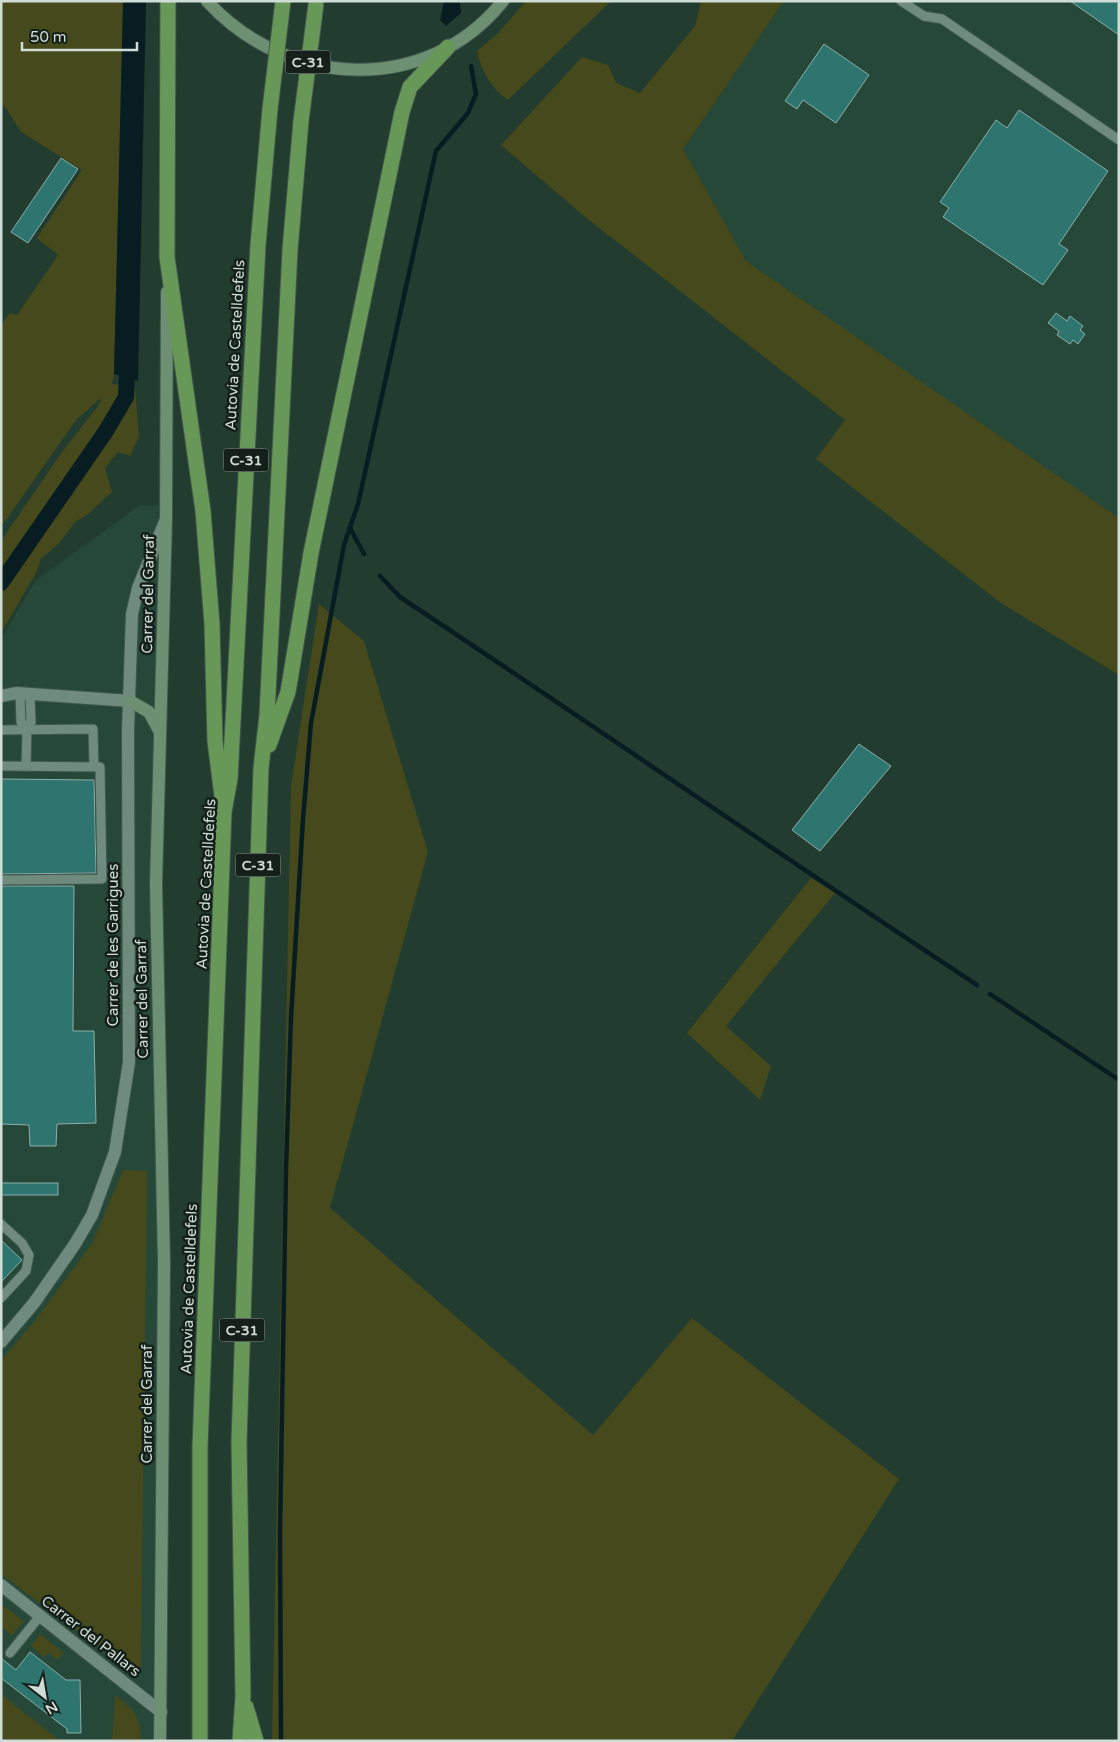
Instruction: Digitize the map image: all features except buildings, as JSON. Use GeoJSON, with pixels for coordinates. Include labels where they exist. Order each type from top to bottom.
{"type":"FeatureCollection","features":[{"type":"Feature","properties":{"kind":"highway"},"geometry":{"type":"LineString","coordinates":[[168,1],[167,257],[203,511],[212,624],[215,741],[224,812]]}},
{"type":"Feature","properties":{"kind":"highway","name":"Autovia de Castelldefels"},"geometry":{"type":"LineString","coordinates":[[200,1741],[200,1446],[224,812],[230,780],[258,245],[270,109],[283,1]]}},
{"type":"Feature","properties":{"kind":"highway","name":"C-31"},"geometry":{"type":"LineString","coordinates":[[240,1741],[243,1696],[239,1442],[261,768],[266,715],[290,250],[301,121],[316,3]]}},
{"type":"Feature","properties":{"kind":"highway"},"geometry":{"type":"LineString","coordinates":[[261,768],[288,692],[311,553],[402,112],[410,87],[448,47]]}},
{"type":"Feature","properties":{"kind":"highway"},"geometry":{"type":"LineString","coordinates":[[243,1696],[256,1741]]}},
{"type":"Feature","properties":{"kind":"main road"},"geometry":{"type":"LineString","coordinates":[[207,1],[232,26],[268,50],[304,63],[352,70],[380,69],[413,61],[448,47],[474,29],[503,1]]}},
{"type":"Feature","properties":{"kind":"main road","name":"Carrer del Garraf"},"geometry":{"type":"LineString","coordinates":[[160,1741],[164,1263],[156,884],[162,734],[166,518],[167,257]]}},
{"type":"Feature","properties":{"kind":"main road"},"geometry":{"type":"LineString","coordinates":[[130,701],[149,712],[162,734]]}},
{"type":"Feature","properties":{"kind":"street","name":"Carrer de les Garrigues"},"geometry":{"type":"LineString","coordinates":[[1,1342],[34,1303],[75,1244],[92,1215],[115,1152],[129,1062],[128,729],[132,614],[138,588],[166,518]]}},
{"type":"Feature","properties":{"kind":"street"},"geometry":{"type":"LineString","coordinates":[[1,696],[25,694],[130,701]]}},
{"type":"Feature","properties":{"kind":"street","name":"Carrer del Pallars"},"geometry":{"type":"LineString","coordinates":[[1,1585],[161,1712]]}},
{"type":"Feature","properties":{"kind":"lane"},"geometry":{"type":"LineString","coordinates":[[901,1],[924,16],[942,19],[1119,140]]}},
{"type":"Feature","properties":{"kind":"lane"},"geometry":{"type":"LineString","coordinates":[[25,694],[21,722],[27,729],[26,766]]}},
{"type":"Feature","properties":{"kind":"lane"},"geometry":{"type":"LineString","coordinates":[[1,730],[93,729],[94,766]]}},
{"type":"Feature","properties":{"kind":"lane"},"geometry":{"type":"LineString","coordinates":[[1,766],[100,766],[102,879],[1,880]]}},
{"type":"Feature","properties":{"kind":"lane"},"geometry":{"type":"LineString","coordinates":[[1,1224],[22,1244],[29,1254],[26,1271],[1,1298]]}},
{"type":"Feature","properties":{"kind":"lane"},"geometry":{"type":"LineString","coordinates":[[10,1653],[40,1616]]}},
{"type":"Feature","properties":{"kind":"shaded area"},"geometry":{"type":"Polygon","coordinates":[[[1,1],[124,1],[114,374],[112,384],[135,387],[139,437],[130,456],[118,452],[105,468],[112,492],[87,515],[75,522],[60,542],[41,559],[36,573],[1,633],[1,541],[62,452],[98,406],[102,397],[76,420],[1,527],[1,325],[10,313],[17,315],[58,255],[37,238],[82,170],[21,132],[6,108],[1,105],[1,1]]]}},
{"type":"Feature","properties":{"kind":"shaded area"},"geometry":{"type":"Polygon","coordinates":[[[526,1],[611,1],[508,100],[496,90],[488,78],[481,65],[477,51],[498,33],[526,1]]]}},
{"type":"Feature","properties":{"kind":"shaded area"},"geometry":{"type":"Polygon","coordinates":[[[701,1],[784,1],[683,149],[746,261],[1119,518],[1119,675],[1001,603],[816,459],[845,420],[584,216],[501,145],[582,57],[608,65],[616,83],[640,93],[695,26],[701,1]]]}},
{"type":"Feature","properties":{"kind":"shaded area"},"geometry":{"type":"Polygon","coordinates":[[[784,1],[1119,1],[1119,520],[746,261],[683,149],[784,1]]]}},
{"type":"Feature","properties":{"kind":"shaded area"},"geometry":{"type":"Polygon","coordinates":[[[166,505],[162,734],[160,1741],[1,1741],[1,639],[36,580],[139,506],[166,505]]]}},
{"type":"Feature","properties":{"kind":"shaded area"},"geometry":{"type":"Polygon","coordinates":[[[319,604],[364,641],[428,852],[330,1208],[593,1435],[692,1318],[899,1479],[732,1741],[272,1741],[291,786],[319,604]]]}},
{"type":"Feature","properties":{"kind":"shaded area"},"geometry":{"type":"Polygon","coordinates":[[[811,878],[835,893],[726,1026],[771,1066],[760,1100],[687,1033],[811,878]]]}},
{"type":"Feature","properties":{"kind":"shaded area"},"geometry":{"type":"Polygon","coordinates":[[[123,1170],[147,1171],[141,1667],[122,1664],[1,1574],[1,1360],[34,1322],[93,1242],[123,1170]]]}},
{"type":"Feature","properties":{"kind":"shaded area"},"geometry":{"type":"Polygon","coordinates":[[[1,1604],[24,1621],[12,1635],[1,1627],[1,1604]]]}},
{"type":"Feature","properties":{"kind":"shaded area"},"geometry":{"type":"Polygon","coordinates":[[[40,1634],[64,1653],[57,1660],[49,1653],[44,1657],[31,1646],[40,1634]]]}},
{"type":"Feature","properties":{"kind":"shaded area"},"geometry":{"type":"Polygon","coordinates":[[[1,1694],[60,1741],[1,1741],[1,1694]]]}},
{"type":"Feature","properties":{"kind":"shaded area"},"geometry":{"type":"Polygon","coordinates":[[[115,1695],[132,1710],[138,1719],[141,1741],[112,1741],[115,1695]]]}},
{"type":"Feature","properties":{"kind":"water"},"geometry":{"type":"Polygon","coordinates":[[[123,1],[146,1],[138,381],[114,374],[123,1]]]}},
{"type":"Feature","properties":{"kind":"water"},"geometry":{"type":"Polygon","coordinates":[[[444,1],[460,1],[461,13],[446,26],[440,20],[444,1]]]}},
{"type":"Feature","properties":{"kind":"waterway"},"geometry":{"type":"LineString","coordinates":[[281,1741],[280,1532],[286,1169],[291,1017],[311,723],[344,545],[358,504],[436,151],[468,113],[476,94],[471,66]]}},
{"type":"Feature","properties":{"kind":"waterway"},"geometry":{"type":"LineString","coordinates":[[1,583],[106,431],[126,397],[128,356]]}},
{"type":"Feature","properties":{"kind":"waterway"},"geometry":{"type":"LineString","coordinates":[[350,528],[364,554]]}},
{"type":"Feature","properties":{"kind":"waterway"},"geometry":{"type":"LineString","coordinates":[[380,576],[400,597],[977,985]]}},
{"type":"Feature","properties":{"kind":"waterway"},"geometry":{"type":"LineString","coordinates":[[990,994],[1119,1080]]}}]}
